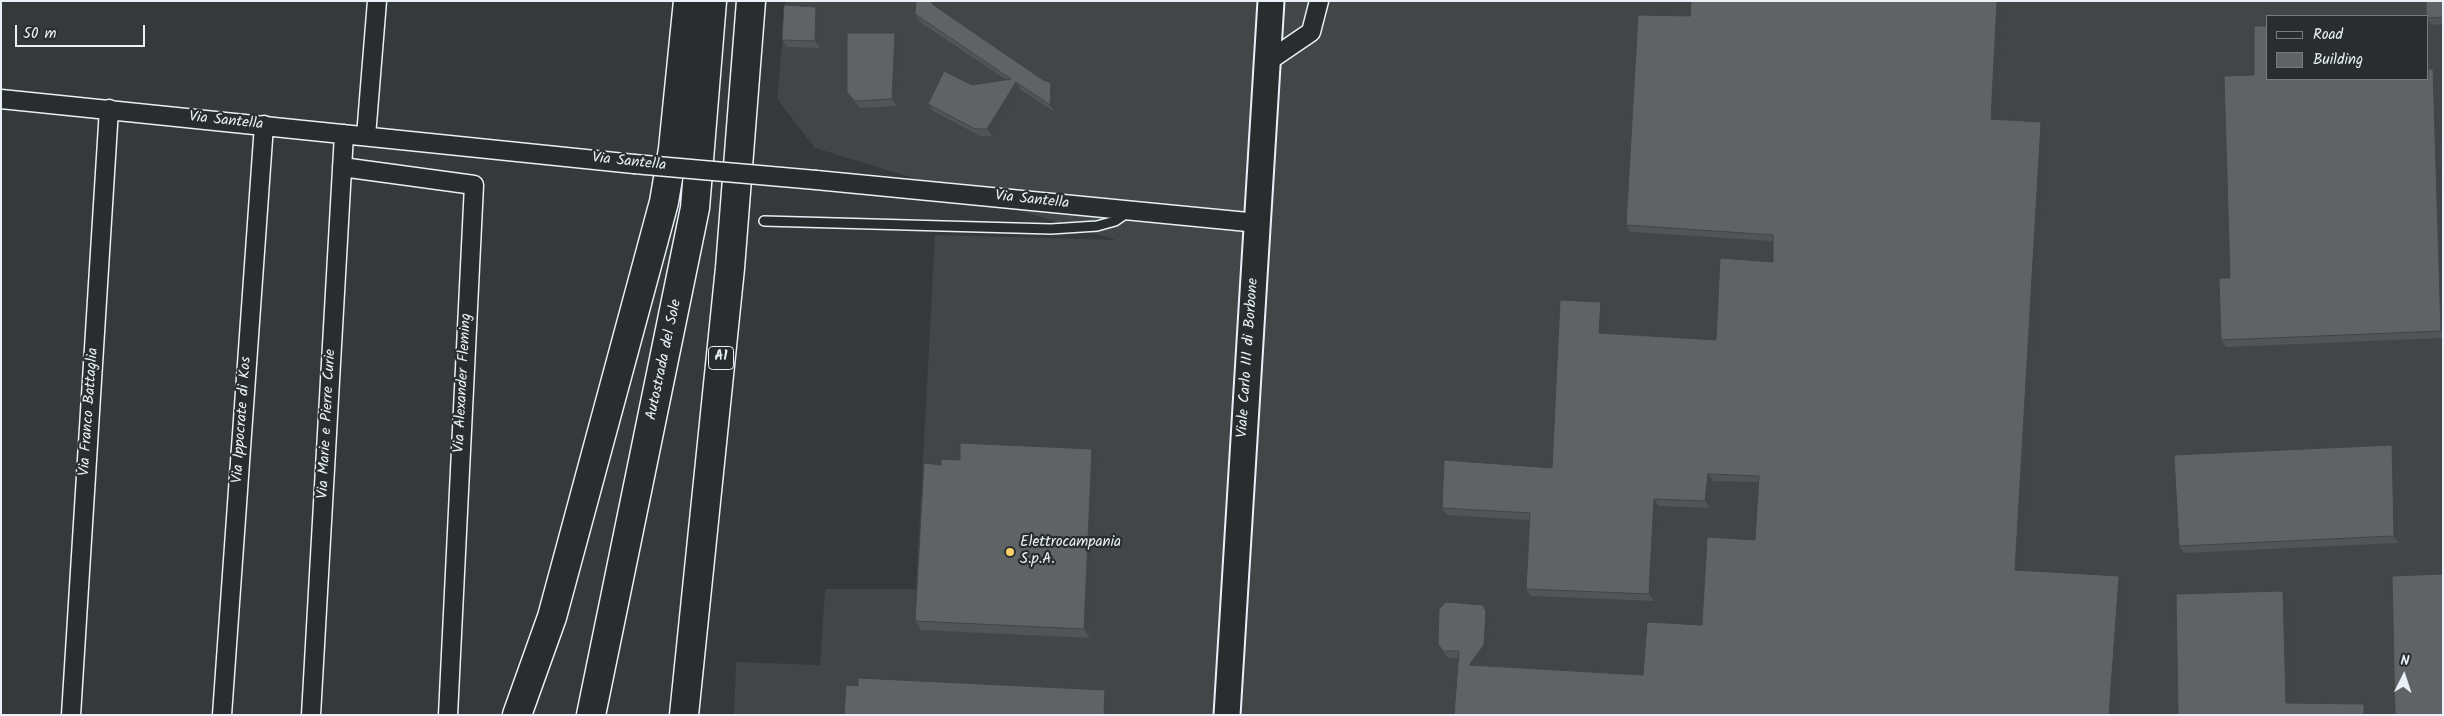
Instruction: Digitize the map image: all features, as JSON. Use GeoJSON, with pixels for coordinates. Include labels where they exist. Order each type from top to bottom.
{"type":"FeatureCollection","features":[{"type":"Feature","properties":{"kind":"highway"},"geometry":{"type":"LineString","coordinates":[[517,715],[552,617],[664,202],[673,149],[688,1]]}},
{"type":"Feature","properties":{"kind":"highway","name":"Autostrada del Sole"},"geometry":{"type":"LineString","coordinates":[[592,715],[695,208],[712,1]]}},
{"type":"Feature","properties":{"kind":"highway","name":"A1"},"geometry":{"type":"LineString","coordinates":[[684,715],[730,268],[750,1]]}},
{"type":"Feature","properties":{"kind":"main road","name":"Viale Carlo III di Borbone"},"geometry":{"type":"LineString","coordinates":[[1227,715],[1271,1]]}},
{"type":"Feature","properties":{"kind":"street"},"geometry":{"type":"LineString","coordinates":[[366,136],[377,1]]}},
{"type":"Feature","properties":{"kind":"street"},"geometry":{"type":"LineString","coordinates":[[1267,62],[1311,32],[1319,1]]}},
{"type":"Feature","properties":{"kind":"street","name":"Via Santella"},"geometry":{"type":"LineString","coordinates":[[1,98],[634,164],[1258,223]]}},
{"type":"Feature","properties":{"kind":"street","name":"Via Franco Battaglia"},"geometry":{"type":"LineString","coordinates":[[72,715],[108,109]]}},
{"type":"Feature","properties":{"kind":"street","name":"Via Ippocrate di Kos"},"geometry":{"type":"LineString","coordinates":[[222,715],[264,126]]}},
{"type":"Feature","properties":{"kind":"street","name":"Via Marie e Pierre Curie"},"geometry":{"type":"LineString","coordinates":[[312,715],[344,134]]}},
{"type":"Feature","properties":{"kind":"street","name":"Via Alexander Fleming"},"geometry":{"type":"LineString","coordinates":[[342,166],[474,185],[448,715]]}},
{"type":"Feature","properties":{"kind":"lane"},"geometry":{"type":"LineString","coordinates":[[764,221],[1051,230],[1096,226],[1115,221],[1130,211]]}},
{"type":"Feature","properties":{"kind":"shaded area"},"geometry":{"type":"Polygon","coordinates":[[[786,1],[2443,1],[2443,715],[734,715],[736,662],[820,665],[825,589],[916,589],[935,235],[1116,240],[815,148],[777,99],[786,1]]]}},
{"type":"Feature","properties":{"kind":"building"},"geometry":{"type":"Polygon","coordinates":[[[916,1],[932,1],[932,4],[1043,80],[1051,83],[1050,105],[1016,82],[987,129],[975,129],[928,104],[944,71],[972,85],[1011,79],[915,14],[916,1]]]}},
{"type":"Feature","properties":{"kind":"building"},"geometry":{"type":"Polygon","coordinates":[[[1691,1],[1997,1],[1991,119],[2041,122],[2015,570],[2119,576],[2109,715],[1454,715],[1459,651],[1443,651],[1438,644],[1439,609],[1446,602],[1483,605],[1486,611],[1484,645],[1469,665],[1643,675],[1647,622],[1702,625],[1707,537],[1755,540],[1759,476],[1708,474],[1705,501],[1654,499],[1649,594],[1526,589],[1530,513],[1442,508],[1444,460],[1552,468],[1560,300],[1601,302],[1599,333],[1716,340],[1720,258],[1773,262],[1773,235],[1626,225],[1638,15],[1690,16],[1691,1]]]}},
{"type":"Feature","properties":{"kind":"building"},"geometry":{"type":"Polygon","coordinates":[[[2426,1],[2443,1],[2443,17],[2429,18],[2429,15],[2426,15],[2426,1]]]}},
{"type":"Feature","properties":{"kind":"building"},"geometry":{"type":"Polygon","coordinates":[[[784,5],[816,7],[815,41],[782,40],[784,5]]]}},
{"type":"Feature","properties":{"kind":"building"},"geometry":{"type":"Polygon","coordinates":[[[2254,26],[2266,26],[2266,80],[2429,80],[2429,69],[2433,69],[2441,331],[2221,340],[2219,278],[2230,278],[2224,76],[2254,75],[2254,26]]]}},
{"type":"Feature","properties":{"kind":"building"},"geometry":{"type":"Polygon","coordinates":[[[847,33],[895,33],[892,99],[855,101],[847,92],[847,33]]]}},
{"type":"Feature","properties":{"kind":"building","name":"Elettrocampania S.p.A."},"geometry":{"type":"Polygon","coordinates":[[[960,443],[1092,449],[1084,629],[915,621],[924,463],[941,465],[941,459],[960,460],[960,443]]]}},
{"type":"Feature","properties":{"kind":"building"},"geometry":{"type":"Polygon","coordinates":[[[2392,445],[2394,536],[2179,546],[2174,455],[2392,445]]]}},
{"type":"Feature","properties":{"kind":"building"},"geometry":{"type":"Polygon","coordinates":[[[2443,574],[2443,715],[2395,715],[2392,576],[2443,574]]]}},
{"type":"Feature","properties":{"kind":"building"},"geometry":{"type":"Polygon","coordinates":[[[2283,591],[2286,703],[2364,704],[2364,715],[2178,715],[2176,594],[2283,591]]]}},
{"type":"Feature","properties":{"kind":"building"},"geometry":{"type":"Polygon","coordinates":[[[858,678],[1105,690],[1104,715],[844,715],[846,685],[858,686],[858,678]]]}},
{"type":"Feature","properties":{"kind":"place","name":"Elettrocampania S.p.A."},"geometry":{"type":"Point","coordinates":[1010,552]}}]}
